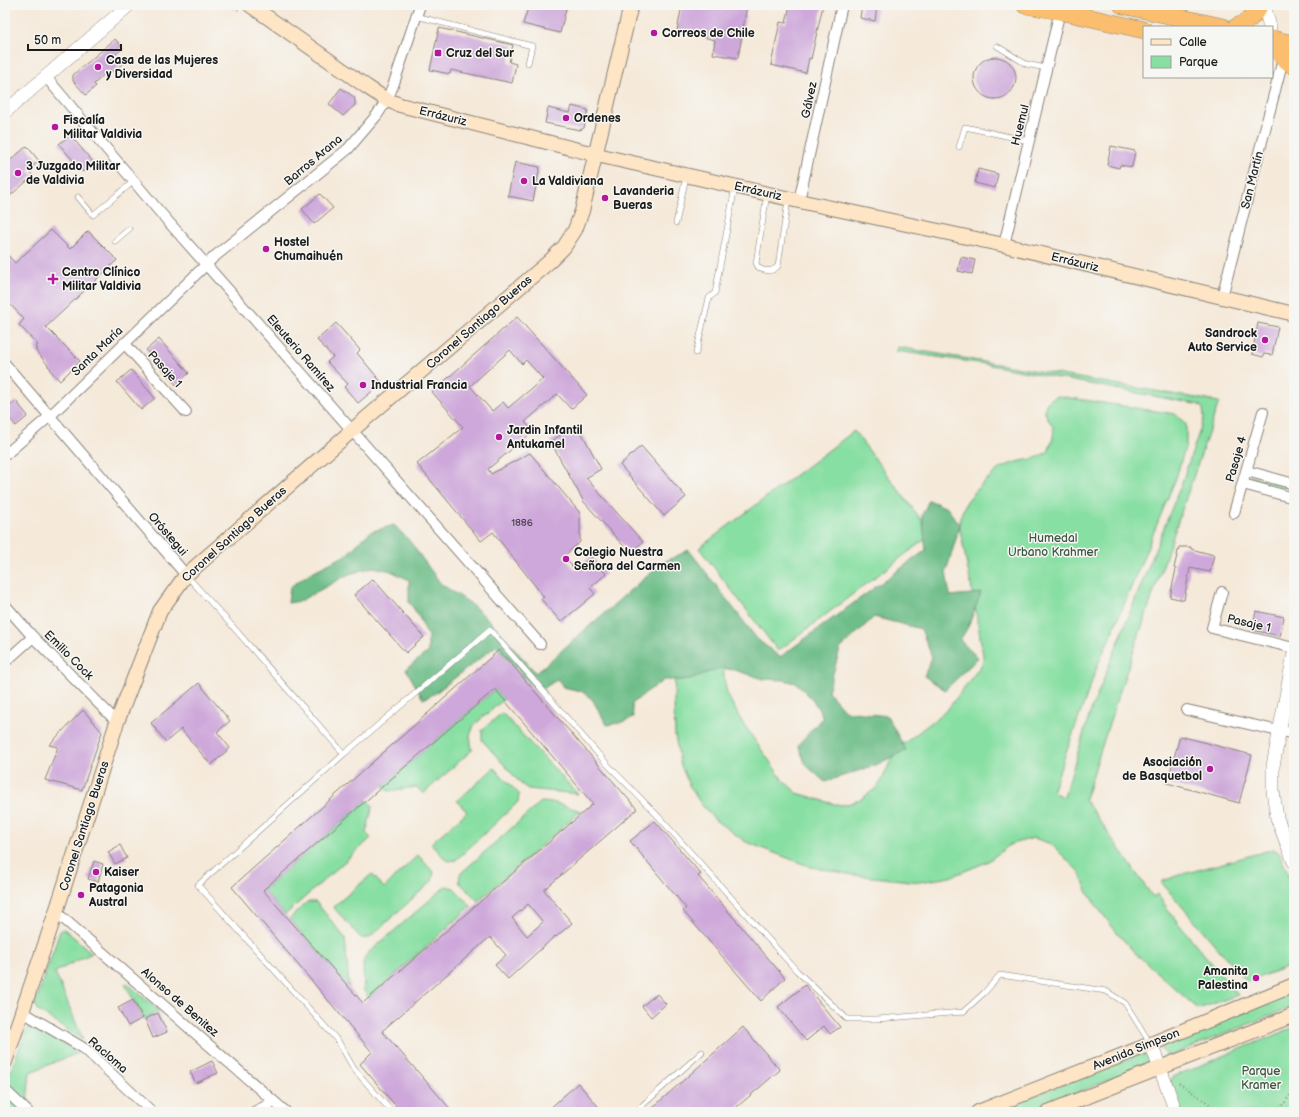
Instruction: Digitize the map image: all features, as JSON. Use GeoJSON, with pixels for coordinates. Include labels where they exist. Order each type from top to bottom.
{"type":"FeatureCollection","features":[{"type":"Feature","properties":{"kind":"highway"},"geometry":{"type":"LineString","coordinates":[[1025,5],[1060,11],[1143,30]]}},
{"type":"Feature","properties":{"kind":"highway"},"geometry":{"type":"LineString","coordinates":[[1122,5],[1218,26]]}},
{"type":"Feature","properties":{"kind":"highway"},"geometry":{"type":"LineString","coordinates":[[1238,26],[1246,23],[1260,5]]}},
{"type":"Feature","properties":{"kind":"highway"},"geometry":{"type":"LineString","coordinates":[[1273,35],[1294,44]]}},
{"type":"Feature","properties":{"kind":"highway"},"geometry":{"type":"LineString","coordinates":[[1273,38],[1277,50],[1285,64]]}},
{"type":"Feature","properties":{"kind":"main road","name":"Errázuriz"},"geometry":{"type":"LineString","coordinates":[[250,5],[367,87],[387,100],[400,105],[595,154],[1004,245],[1294,314]]}},
{"type":"Feature","properties":{"kind":"main road","name":"Coronel Santiago Bueras"},"geometry":{"type":"LineString","coordinates":[[5,1062],[38,968],[117,722],[160,611],[186,575],[352,430],[485,318],[564,247],[575,230],[582,211],[631,5]]}},
{"type":"Feature","properties":{"kind":"main road","name":"Avenida Simpson"},"geometry":{"type":"LineString","coordinates":[[978,1112],[1151,1044],[1294,985]]}},
{"type":"Feature","properties":{"kind":"main road"},"geometry":{"type":"LineString","coordinates":[[1048,1112],[1294,1015]]}},
{"type":"Feature","properties":{"kind":"street"},"geometry":{"type":"LineString","coordinates":[[5,112],[129,5]]}},
{"type":"Feature","properties":{"kind":"street","name":"Barros Arana"},"geometry":{"type":"LineString","coordinates":[[206,265],[348,149],[377,115],[387,100],[394,83],[420,5]]}},
{"type":"Feature","properties":{"kind":"street","name":"Gálvez"},"geometry":{"type":"LineString","coordinates":[[794,199],[842,5]]}},
{"type":"Feature","properties":{"kind":"street"},"geometry":{"type":"LineString","coordinates":[[1264,5],[1270,26]]}},
{"type":"Feature","properties":{"kind":"street","name":"Huemul"},"geometry":{"type":"LineString","coordinates":[[1004,245],[1060,11]]}},
{"type":"Feature","properties":{"kind":"street","name":"San Martín"},"geometry":{"type":"LineString","coordinates":[[1222,298],[1285,64]]}},
{"type":"Feature","properties":{"kind":"street","name":"Eleuterio Ramírez"},"geometry":{"type":"LineString","coordinates":[[46,77],[206,265],[540,644]]}},
{"type":"Feature","properties":{"kind":"street","name":"Santa María"},"geometry":{"type":"LineString","coordinates":[[5,455],[50,416],[206,265]]}},
{"type":"Feature","properties":{"kind":"street","name":"Pasaje 1"},"geometry":{"type":"LineString","coordinates":[[124,343],[186,412]]}},
{"type":"Feature","properties":{"kind":"street","name":"Oróstegui"},"geometry":{"type":"LineString","coordinates":[[5,364],[186,575]]}},
{"type":"Feature","properties":{"kind":"street","name":"Pasaje 4"},"geometry":{"type":"LineString","coordinates":[[1234,513],[1263,412]]}},
{"type":"Feature","properties":{"kind":"street"},"geometry":{"type":"LineString","coordinates":[[1247,471],[1294,484]]}},
{"type":"Feature","properties":{"kind":"street"},"geometry":{"type":"LineString","coordinates":[[1243,484],[1294,498]]}},
{"type":"Feature","properties":{"kind":"street","name":"Pasaje 1"},"geometry":{"type":"LineString","coordinates":[[1222,592],[1212,628],[1294,648]]}},
{"type":"Feature","properties":{"kind":"street","name":"Emilio Cock"},"geometry":{"type":"LineString","coordinates":[[5,605],[32,637],[117,722]]}},
{"type":"Feature","properties":{"kind":"street"},"geometry":{"type":"LineString","coordinates":[[5,662],[32,637]]}},
{"type":"Feature","properties":{"kind":"street"},"geometry":{"type":"LineString","coordinates":[[1293,858],[1277,818],[1273,791],[1273,766],[1294,653]]}},
{"type":"Feature","properties":{"kind":"street"},"geometry":{"type":"LineString","coordinates":[[1187,710],[1294,733]]}},
{"type":"Feature","properties":{"kind":"street","name":"Alonso de Benitez"},"geometry":{"type":"LineString","coordinates":[[56,912],[286,1112]]}},
{"type":"Feature","properties":{"kind":"street","name":"Racloma"},"geometry":{"type":"LineString","coordinates":[[22,1011],[84,1049],[152,1112]]}},
{"type":"Feature","properties":{"kind":"street"},"geometry":{"type":"LineString","coordinates":[[1151,1044],[1176,1112]]}},
{"type":"Feature","properties":{"kind":"street"},"geometry":{"type":"LineString","coordinates":[[5,1090],[28,1112]]}},
{"type":"Feature","properties":{"kind":"street"},"geometry":{"type":"LineString","coordinates":[[254,1112],[274,1102]]}},
{"type":"Feature","properties":{"kind":"lane"},"geometry":{"type":"LineString","coordinates":[[416,16],[532,46],[528,64]]}},
{"type":"Feature","properties":{"kind":"lane"},"geometry":{"type":"LineString","coordinates":[[997,46],[1026,64],[1046,68]]}},
{"type":"Feature","properties":{"kind":"lane"},"geometry":{"type":"LineString","coordinates":[[959,147],[965,127],[1029,141]]}},
{"type":"Feature","properties":{"kind":"lane"},"geometry":{"type":"LineString","coordinates":[[676,223],[686,175]]}},
{"type":"Feature","properties":{"kind":"lane"},"geometry":{"type":"LineString","coordinates":[[78,197],[93,215],[134,181]]}},
{"type":"Feature","properties":{"kind":"lane"},"geometry":{"type":"LineString","coordinates":[[696,353],[709,298],[714,293],[735,186]]}},
{"type":"Feature","properties":{"kind":"lane"},"geometry":{"type":"LineString","coordinates":[[768,193],[756,263],[757,267],[761,269],[770,271],[775,270],[778,266],[794,199]]}},
{"type":"Feature","properties":{"kind":"lane"},"geometry":{"type":"LineString","coordinates":[[115,241],[129,229]]}},
{"type":"Feature","properties":{"kind":"lane","name":"Oróstegui"},"geometry":{"type":"LineString","coordinates":[[186,575],[344,754]]}},
{"type":"Feature","properties":{"kind":"lane"},"geometry":{"type":"LineString","coordinates":[[392,1112],[354,1069],[338,1041],[198,885],[344,754],[490,630],[607,764],[657,815],[798,970],[847,1019],[877,1019],[963,1012],[984,993],[1000,974],[1106,991],[1125,1003],[1151,1044]]}},
{"type":"Feature","properties":{"kind":"lane"},"geometry":{"type":"LineString","coordinates":[[635,1112],[702,1052]]}},
{"type":"Feature","properties":{"kind":"path"},"geometry":{"type":"LineString","coordinates":[[1178,1082],[1221,1112]]}},
{"type":"Feature","properties":{"kind":"path"},"geometry":{"type":"LineString","coordinates":[[1272,1112],[1284,1104],[1294,1089]]}},
{"type":"Feature","properties":{"kind":"green space","name":"Humedal Urbano Krahmer"},"geometry":{"type":"Polygon","coordinates":[[[898,347],[1219,402],[1114,708],[1085,800],[1153,897],[1157,894],[1178,923],[1238,995],[1198,1009],[1135,953],[1098,908],[1088,893],[1080,873],[1051,844],[1034,838],[1011,844],[987,862],[950,877],[920,882],[854,875],[811,867],[746,842],[715,820],[701,804],[689,785],[680,763],[675,735],[674,698],[676,655],[723,643],[724,678],[727,694],[742,722],[782,779],[797,793],[834,804],[845,805],[861,799],[875,789],[881,782],[890,762],[901,746],[947,710],[982,664],[983,655],[960,529],[960,517],[967,501],[981,485],[1000,468],[1016,462],[1036,458],[1048,452],[1052,440],[1053,427],[1046,415],[1045,408],[1046,404],[1050,400],[1058,396],[1175,414],[1186,424],[1186,445],[1176,478],[1097,667],[1052,792],[1064,797],[1090,713],[1181,485],[1204,418],[1203,409],[1200,405],[985,364],[896,351],[898,347]]]}},
{"type":"Feature","properties":{"kind":"green space"},"geometry":{"type":"Polygon","coordinates":[[[854,431],[932,534],[778,651],[699,548],[854,431]]]}},
{"type":"Feature","properties":{"kind":"green space"},"geometry":{"type":"Polygon","coordinates":[[[1250,476],[1283,485],[1281,491],[1249,482],[1250,476]]]}},
{"type":"Feature","properties":{"kind":"green space"},"geometry":{"type":"Polygon","coordinates":[[[929,500],[947,508],[960,525],[946,572],[950,596],[981,593],[968,627],[960,640],[978,658],[945,690],[924,676],[932,657],[921,629],[874,617],[840,649],[828,691],[845,711],[887,716],[906,750],[878,764],[825,782],[806,765],[798,745],[823,717],[813,700],[796,683],[784,680],[764,679],[734,670],[720,668],[687,680],[664,680],[632,704],[633,718],[607,725],[592,699],[581,691],[563,687],[558,679],[538,692],[496,646],[434,694],[423,699],[406,669],[428,652],[428,636],[418,615],[409,602],[409,580],[391,571],[373,567],[349,574],[300,601],[288,603],[290,587],[310,573],[346,555],[370,532],[394,525],[408,539],[441,584],[470,603],[489,620],[536,673],[635,586],[666,561],[689,550],[757,639],[780,657],[926,550],[922,515],[929,500]]]}},
{"type":"Feature","properties":{"kind":"green space"},"geometry":{"type":"Polygon","coordinates":[[[495,689],[504,699],[474,725],[470,736],[472,750],[423,794],[417,787],[388,791],[383,786],[495,689]]]}},
{"type":"Feature","properties":{"kind":"green space"},"geometry":{"type":"Polygon","coordinates":[[[502,713],[578,794],[528,789],[521,784],[482,740],[482,730],[502,713]]]}},
{"type":"Feature","properties":{"kind":"green space"},"geometry":{"type":"Polygon","coordinates":[[[494,768],[519,794],[518,802],[456,860],[447,861],[431,843],[467,812],[457,801],[494,768]]]}},
{"type":"Feature","properties":{"kind":"green space"},"geometry":{"type":"Polygon","coordinates":[[[367,800],[373,806],[366,833],[371,838],[285,915],[263,890],[367,800]]]}},
{"type":"Feature","properties":{"kind":"green space"},"geometry":{"type":"Polygon","coordinates":[[[541,802],[556,803],[581,811],[478,901],[459,882],[460,874],[541,802]]]}},
{"type":"Feature","properties":{"kind":"green space"},"geometry":{"type":"Polygon","coordinates":[[[1274,849],[1279,853],[1294,887],[1294,964],[1247,982],[1161,882],[1176,876],[1274,849]]]}},
{"type":"Feature","properties":{"kind":"green space"},"geometry":{"type":"Polygon","coordinates":[[[418,855],[434,873],[432,881],[369,938],[361,938],[333,907],[372,874],[384,888],[418,855]]]}},
{"type":"Feature","properties":{"kind":"green space"},"geometry":{"type":"Polygon","coordinates":[[[446,886],[454,888],[471,906],[369,998],[364,991],[363,963],[366,955],[446,886]]]}},
{"type":"Feature","properties":{"kind":"green space"},"geometry":{"type":"Polygon","coordinates":[[[307,902],[316,902],[345,938],[349,987],[289,919],[307,902]]]}},
{"type":"Feature","properties":{"kind":"green space"},"geometry":{"type":"Polygon","coordinates":[[[64,929],[92,953],[55,972],[83,1040],[37,1010],[35,1004],[60,931],[64,929]]]}},
{"type":"Feature","properties":{"kind":"green space"},"geometry":{"type":"Polygon","coordinates":[[[127,983],[159,1011],[144,1019],[125,984],[127,983]]]}},
{"type":"Feature","properties":{"kind":"green space"},"geometry":{"type":"Polygon","coordinates":[[[1294,991],[1294,1006],[1167,1057],[1161,1049],[1162,1045],[1294,991]]]}},
{"type":"Feature","properties":{"kind":"green space"},"geometry":{"type":"Polygon","coordinates":[[[34,1025],[78,1053],[30,1072],[27,1103],[6,1082],[27,1029],[34,1025]]]}},
{"type":"Feature","properties":{"kind":"green space","name":"Parque Kramer"},"geometry":{"type":"Polygon","coordinates":[[[1294,1027],[1294,1112],[1182,1112],[1170,1083],[1172,1078],[1294,1027]]]}},
{"type":"Feature","properties":{"kind":"green space"},"geometry":{"type":"Polygon","coordinates":[[[1148,1051],[1152,1063],[1028,1112],[992,1112],[1148,1051]]]}},
{"type":"Feature","properties":{"kind":"green space"},"geometry":{"type":"Polygon","coordinates":[[[7,1099],[11,1100],[23,1112],[5,1112],[7,1099]]]}},
{"type":"Feature","properties":{"kind":"building"},"geometry":{"type":"Polygon","coordinates":[[[529,5],[567,5],[560,33],[523,24],[529,5]]]}},
{"type":"Feature","properties":{"kind":"building"},"geometry":{"type":"Polygon","coordinates":[[[682,5],[747,5],[738,58],[713,54],[715,40],[677,31],[682,5]]]}},
{"type":"Feature","properties":{"kind":"building"},"geometry":{"type":"Polygon","coordinates":[[[790,5],[823,5],[811,59],[809,58],[806,73],[771,65],[780,22],[786,23],[790,5]]]}},
{"type":"Feature","properties":{"kind":"building"},"geometry":{"type":"Polygon","coordinates":[[[862,5],[877,5],[875,21],[860,18],[862,5]]]}},
{"type":"Feature","properties":{"kind":"building"},"geometry":{"type":"Polygon","coordinates":[[[439,28],[513,45],[509,62],[516,64],[512,83],[451,70],[450,74],[430,70],[439,28]]]}},
{"type":"Feature","properties":{"kind":"building"},"geometry":{"type":"Polygon","coordinates":[[[115,39],[123,48],[114,56],[122,64],[113,72],[110,69],[94,84],[96,86],[86,95],[73,81],[73,75],[115,39]]]}},
{"type":"Feature","properties":{"kind":"building"},"geometry":{"type":"Polygon","coordinates":[[[995,57],[1010,63],[1016,78],[1010,93],[995,99],[980,93],[974,78],[980,63],[995,57]]]}},
{"type":"Feature","properties":{"kind":"building"},"geometry":{"type":"Polygon","coordinates":[[[341,88],[354,97],[355,101],[355,105],[343,116],[329,104],[341,88]]]}},
{"type":"Feature","properties":{"kind":"building","name":"Ordenes"},"geometry":{"type":"Polygon","coordinates":[[[572,106],[588,110],[584,128],[580,130],[545,123],[548,108],[570,113],[572,106]]]}},
{"type":"Feature","properties":{"kind":"building"},"geometry":{"type":"Polygon","coordinates":[[[70,135],[94,163],[83,172],[59,144],[70,135]]]}},
{"type":"Feature","properties":{"kind":"building","name":"3 Juzgado Militar de Valdivia"},"geometry":{"type":"Polygon","coordinates":[[[27,146],[39,161],[28,170],[33,176],[5,200],[5,165],[27,146]]]}},
{"type":"Feature","properties":{"kind":"building"},"geometry":{"type":"Polygon","coordinates":[[[1111,146],[1135,151],[1132,167],[1120,165],[1119,168],[1107,165],[1111,146]]]}},
{"type":"Feature","properties":{"kind":"building","name":"La Valdiviana"},"geometry":{"type":"Polygon","coordinates":[[[515,162],[540,167],[533,201],[508,196],[515,162]]]}},
{"type":"Feature","properties":{"kind":"building"},"geometry":{"type":"Polygon","coordinates":[[[978,169],[998,174],[995,188],[975,183],[978,169]]]}},
{"type":"Feature","properties":{"kind":"building"},"geometry":{"type":"Polygon","coordinates":[[[320,194],[333,208],[314,224],[302,209],[320,194]]]}},
{"type":"Feature","properties":{"kind":"building"},"geometry":{"type":"Polygon","coordinates":[[[51,230],[70,249],[88,231],[117,260],[46,327],[80,361],[60,381],[35,350],[37,349],[35,347],[38,345],[19,325],[24,319],[5,299],[5,252],[15,263],[51,230]]]}},
{"type":"Feature","properties":{"kind":"building"},"geometry":{"type":"Polygon","coordinates":[[[961,257],[975,260],[972,274],[958,271],[961,257]]]}},
{"type":"Feature","properties":{"kind":"building"},"geometry":{"type":"Polygon","coordinates":[[[517,317],[587,395],[571,409],[557,394],[525,422],[531,429],[531,433],[488,469],[491,474],[530,453],[580,513],[580,542],[564,556],[575,570],[591,557],[606,574],[590,588],[595,594],[561,622],[541,599],[544,597],[493,532],[481,541],[417,464],[463,427],[432,392],[517,317]],[[510,350],[470,386],[492,411],[503,402],[508,408],[543,379],[526,360],[522,364],[510,350]]]}},
{"type":"Feature","properties":{"kind":"building"},"geometry":{"type":"Polygon","coordinates":[[[336,323],[360,350],[357,353],[382,383],[358,403],[344,387],[348,384],[327,362],[333,357],[317,340],[336,323]]]}},
{"type":"Feature","properties":{"kind":"building","name":"Sandrock Auto Service"},"geometry":{"type":"Polygon","coordinates":[[[1258,323],[1278,327],[1272,355],[1264,354],[1263,357],[1252,354],[1258,323]]]}},
{"type":"Feature","properties":{"kind":"building"},"geometry":{"type":"Polygon","coordinates":[[[159,339],[189,373],[176,385],[146,350],[159,339]]]}},
{"type":"Feature","properties":{"kind":"building"},"geometry":{"type":"Polygon","coordinates":[[[131,370],[155,398],[141,410],[117,382],[131,370]]]}},
{"type":"Feature","properties":{"kind":"building"},"geometry":{"type":"Polygon","coordinates":[[[16,401],[28,416],[16,426],[5,413],[5,410],[16,401]]]}},
{"type":"Feature","properties":{"kind":"building"},"geometry":{"type":"Polygon","coordinates":[[[578,426],[601,469],[586,478],[643,542],[630,553],[584,502],[550,441],[578,426]]]}},
{"type":"Feature","properties":{"kind":"building"},"geometry":{"type":"Polygon","coordinates":[[[641,446],[686,497],[664,516],[620,465],[641,446]]]}},
{"type":"Feature","properties":{"kind":"building"},"geometry":{"type":"Polygon","coordinates":[[[1179,547],[1191,547],[1191,549],[1214,555],[1210,572],[1190,568],[1184,600],[1170,597],[1176,569],[1174,568],[1179,547]]]}},
{"type":"Feature","properties":{"kind":"building"},"geometry":{"type":"Polygon","coordinates":[[[373,579],[424,637],[406,653],[354,595],[373,579]]]}},
{"type":"Feature","properties":{"kind":"building"},"geometry":{"type":"Polygon","coordinates":[[[1256,611],[1284,617],[1280,636],[1252,630],[1256,611]]]}},
{"type":"Feature","properties":{"kind":"building"},"geometry":{"type":"Polygon","coordinates":[[[499,650],[637,809],[544,890],[572,923],[556,937],[555,936],[508,979],[495,965],[506,955],[490,937],[382,1031],[453,1112],[401,1112],[360,1064],[372,1052],[232,887],[499,650]],[[495,689],[263,890],[363,1003],[593,804],[495,689]],[[528,904],[512,918],[527,936],[543,922],[528,904]]]}},
{"type":"Feature","properties":{"kind":"building"},"geometry":{"type":"Polygon","coordinates":[[[199,683],[230,721],[217,732],[230,748],[211,765],[181,729],[166,742],[151,723],[199,683]]]}},
{"type":"Feature","properties":{"kind":"building"},"geometry":{"type":"Polygon","coordinates":[[[83,710],[102,732],[82,790],[45,780],[58,747],[49,745],[83,710]]]}},
{"type":"Feature","properties":{"kind":"building","name":"Asociación de Basquetbol"},"geometry":{"type":"Polygon","coordinates":[[[1180,736],[1252,755],[1239,803],[1167,783],[1180,736]]]}},
{"type":"Feature","properties":{"kind":"building"},"geometry":{"type":"Polygon","coordinates":[[[655,821],[701,874],[698,876],[785,978],[761,1001],[683,911],[686,908],[630,841],[655,821]]]}},
{"type":"Feature","properties":{"kind":"building"},"geometry":{"type":"Polygon","coordinates":[[[120,845],[127,858],[115,864],[108,852],[120,845]]]}},
{"type":"Feature","properties":{"kind":"building","name":"Kaiser"},"geometry":{"type":"Polygon","coordinates":[[[94,861],[103,864],[98,882],[88,879],[94,861]]]}},
{"type":"Feature","properties":{"kind":"building"},"geometry":{"type":"Polygon","coordinates":[[[805,985],[840,1027],[830,1034],[824,1026],[806,1041],[778,1007],[805,985]]]}},
{"type":"Feature","properties":{"kind":"building"},"geometry":{"type":"Polygon","coordinates":[[[657,994],[666,1004],[651,1017],[642,1006],[657,994]]]}},
{"type":"Feature","properties":{"kind":"building"},"geometry":{"type":"Polygon","coordinates":[[[133,1000],[143,1018],[128,1026],[118,1008],[133,1000]]]}},
{"type":"Feature","properties":{"kind":"building"},"geometry":{"type":"Polygon","coordinates":[[[158,1013],[167,1032],[153,1038],[145,1019],[158,1013]]]}},
{"type":"Feature","properties":{"kind":"building"},"geometry":{"type":"Polygon","coordinates":[[[743,1027],[780,1070],[731,1112],[648,1112],[743,1027]]]}},
{"type":"Feature","properties":{"kind":"building"},"geometry":{"type":"Polygon","coordinates":[[[212,1061],[218,1073],[196,1083],[190,1072],[212,1061]]]}},
{"type":"Feature","properties":{"kind":"building"},"geometry":{"type":"Polygon","coordinates":[[[578,1083],[603,1112],[546,1112],[578,1083]]]}},
{"type":"Feature","properties":{"kind":"place","name":"Correos de Chile"},"geometry":{"type":"Point","coordinates":[654,33]}},
{"type":"Feature","properties":{"kind":"place","name":"Cruz del Sur"},"geometry":{"type":"Point","coordinates":[438,53]}},
{"type":"Feature","properties":{"kind":"place","name":"Casa de las Mujeres y Diversidad"},"geometry":{"type":"Point","coordinates":[98,67]}},
{"type":"Feature","properties":{"kind":"place","name":"Ordenes"},"geometry":{"type":"Point","coordinates":[566,118]}},
{"type":"Feature","properties":{"kind":"place","name":"Fiscalía Militar Valdivia"},"geometry":{"type":"Point","coordinates":[55,127]}},
{"type":"Feature","properties":{"kind":"place","name":"3 Juzgado Militar de Valdivia"},"geometry":{"type":"Point","coordinates":[18,173]}},
{"type":"Feature","properties":{"kind":"place","name":"La Valdiviana"},"geometry":{"type":"Point","coordinates":[524,181]}},
{"type":"Feature","properties":{"kind":"place","name":"Lavanderia Bueras"},"geometry":{"type":"Point","coordinates":[605,198]}},
{"type":"Feature","properties":{"kind":"place","name":"Hostel Chumaihuén"},"geometry":{"type":"Point","coordinates":[266,249]}},
{"type":"Feature","properties":{"kind":"place","name":"Centro Clínico Militar Valdivia"},"geometry":{"type":"Point","coordinates":[53,279]}},
{"type":"Feature","properties":{"kind":"place","name":"Sandrock Auto Service"},"geometry":{"type":"Point","coordinates":[1265,340]}},
{"type":"Feature","properties":{"kind":"place","name":"Industrial Francia"},"geometry":{"type":"Point","coordinates":[363,385]}},
{"type":"Feature","properties":{"kind":"place","name":"Jardin Infantil Antukamel"},"geometry":{"type":"Point","coordinates":[499,437]}},
{"type":"Feature","properties":{"kind":"place","name":"Colegio Nuestra Señora del Carmen"},"geometry":{"type":"Point","coordinates":[566,559]}},
{"type":"Feature","properties":{"kind":"place","name":"Asociación de Basquetbol"},"geometry":{"type":"Point","coordinates":[1210,769]}},
{"type":"Feature","properties":{"kind":"place","name":"Kaiser"},"geometry":{"type":"Point","coordinates":[96,872]}},
{"type":"Feature","properties":{"kind":"place","name":"Patagonia Austral"},"geometry":{"type":"Point","coordinates":[81,895]}},
{"type":"Feature","properties":{"kind":"place","name":"Amanita Palestina"},"geometry":{"type":"Point","coordinates":[1256,978]}}]}
